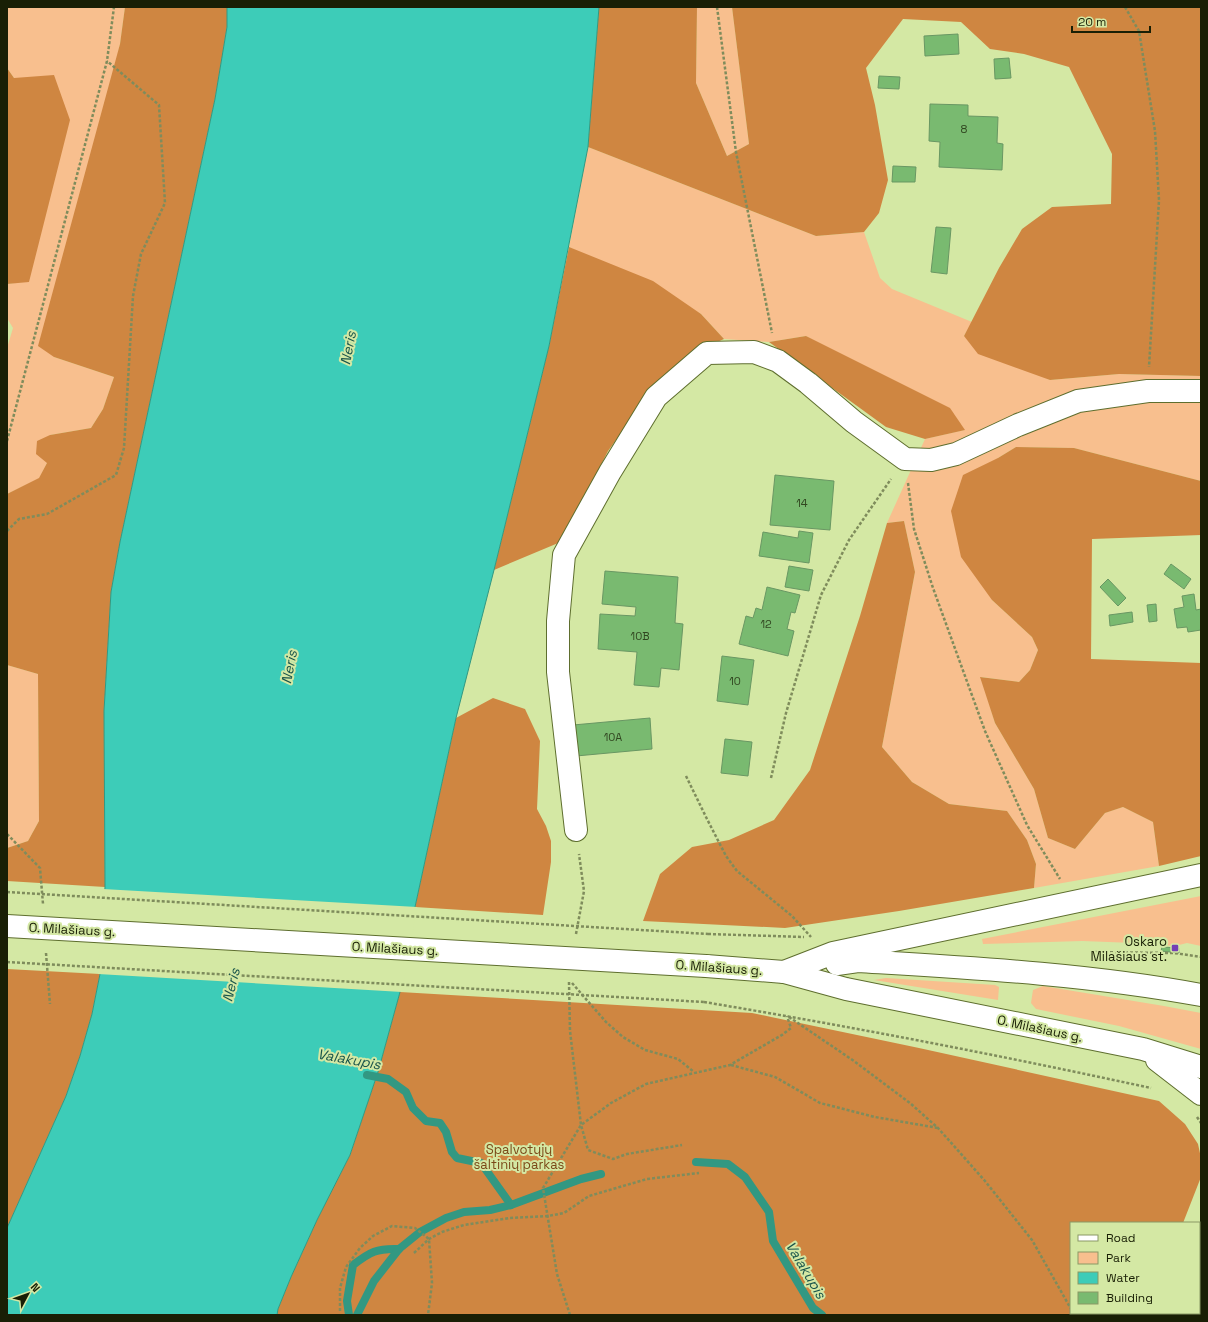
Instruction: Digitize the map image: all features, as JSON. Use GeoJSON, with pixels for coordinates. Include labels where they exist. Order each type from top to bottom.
{"type":"FeatureCollection","features":[{"type":"Feature","properties":{"kind":"main road"},"geometry":{"type":"LineString","coordinates":[[576,830],[558,672],[558,621],[564,555],[610,472],[656,397],[707,353],[754,352],[778,361],[808,383],[854,422],[905,459],[931,460],[956,454],[1018,425],[1078,401],[1148,391],[1201,391]]}},
{"type":"Feature","properties":{"kind":"main road"},"geometry":{"type":"LineString","coordinates":[[784,972],[833,953],[1201,875]]}},
{"type":"Feature","properties":{"kind":"main road","name":"O. Milašiaus g."},"geometry":{"type":"LineString","coordinates":[[7,926],[706,966],[784,972],[846,989],[1144,1050],[1201,1067]]}},
{"type":"Feature","properties":{"kind":"main road","name":"O. Milašiaus g."},"geometry":{"type":"LineString","coordinates":[[784,972],[858,961],[1096,979],[1148,985],[1201,995]]}},
{"type":"Feature","properties":{"kind":"main road"},"geometry":{"type":"LineString","coordinates":[[1144,1050],[1197,1103]]}},
{"type":"Feature","properties":{"kind":"path"},"geometry":{"type":"LineString","coordinates":[[7,441],[107,61],[114,7]]}},
{"type":"Feature","properties":{"kind":"path"},"geometry":{"type":"LineString","coordinates":[[717,7],[736,152],[778,361]]}},
{"type":"Feature","properties":{"kind":"path"},"geometry":{"type":"LineString","coordinates":[[1125,7],[1139,31],[1155,131],[1159,200],[1148,391]]}},
{"type":"Feature","properties":{"kind":"path"},"geometry":{"type":"LineString","coordinates":[[7,531],[19,519],[47,514],[116,475],[124,448],[134,296],[141,254],[165,203],[159,105],[107,61]]}},
{"type":"Feature","properties":{"kind":"path"},"geometry":{"type":"LineString","coordinates":[[772,778],[786,713],[821,595],[849,540],[905,459]]}},
{"type":"Feature","properties":{"kind":"path"},"geometry":{"type":"LineString","coordinates":[[905,459],[914,529],[933,588],[985,731],[1027,825],[1064,886]]}},
{"type":"Feature","properties":{"kind":"path"},"geometry":{"type":"LineString","coordinates":[[7,892],[708,934],[811,937],[792,916],[737,871],[726,856],[706,819],[686,776]]}},
{"type":"Feature","properties":{"kind":"path"},"geometry":{"type":"LineString","coordinates":[[576,830],[584,891]]}},
{"type":"Feature","properties":{"kind":"path"},"geometry":{"type":"LineString","coordinates":[[1087,952],[1174,953],[1201,957]]}},
{"type":"Feature","properties":{"kind":"path"},"geometry":{"type":"LineString","coordinates":[[7,962],[704,1002],[787,1016],[1029,1062],[1158,1089]]}},
{"type":"Feature","properties":{"kind":"path"},"geometry":{"type":"LineString","coordinates":[[569,979],[606,1022],[623,1037],[645,1050],[678,1059],[695,1072]]}},
{"type":"Feature","properties":{"kind":"path"},"geometry":{"type":"LineString","coordinates":[[570,1315],[556,1274],[543,1188],[581,1125],[611,1102],[646,1084],[730,1065],[782,1035],[791,1028],[787,1016]]}},
{"type":"Feature","properties":{"kind":"path"},"geometry":{"type":"LineString","coordinates":[[787,1016],[854,1060],[910,1103],[938,1128],[985,1181],[1032,1240],[1070,1307]]}},
{"type":"Feature","properties":{"kind":"path"},"geometry":{"type":"LineString","coordinates":[[570,1032],[581,1125],[588,1150],[613,1159],[627,1154],[682,1145]]}},
{"type":"Feature","properties":{"kind":"path"},"geometry":{"type":"LineString","coordinates":[[730,1065],[775,1077],[820,1103],[875,1117],[938,1128]]}},
{"type":"Feature","properties":{"kind":"path"},"geometry":{"type":"LineString","coordinates":[[1197,1103],[1201,1123]]}},
{"type":"Feature","properties":{"kind":"path"},"geometry":{"type":"LineString","coordinates":[[414,1253],[429,1239],[442,1232],[464,1225],[510,1218],[548,1216],[564,1213],[589,1196],[646,1179],[699,1174]]}},
{"type":"Feature","properties":{"kind":"path"},"geometry":{"type":"LineString","coordinates":[[340,1311],[340,1288],[346,1267],[360,1248],[373,1236],[392,1226],[415,1228],[429,1239],[432,1283],[428,1315]]}},
{"type":"Feature","properties":{"kind":"green space"},"geometry":{"type":"Polygon","coordinates":[[[7,7],[125,7],[120,44],[54,357],[114,377],[103,409],[91,428],[50,435],[47,463],[39,479],[7,494],[7,348],[13,328],[7,318],[7,284],[29,281],[14,78],[7,68],[7,7]]]}},
{"type":"Feature","properties":{"kind":"green space"},"geometry":{"type":"Polygon","coordinates":[[[125,7],[227,7],[227,27],[215,99],[120,542],[111,592],[104,711],[105,887],[7,881],[7,848],[28,841],[39,821],[38,674],[7,665],[7,494],[39,478],[47,463],[36,454],[37,441],[50,435],[91,428],[103,409],[114,377],[54,357],[38,346],[120,44],[125,7]]]}},
{"type":"Feature","properties":{"kind":"green space"},"geometry":{"type":"Polygon","coordinates":[[[599,7],[697,7],[696,83],[727,156],[749,144],[732,7],[1201,7],[1201,376],[1119,374],[1050,380],[978,354],[964,336],[999,268],[1022,229],[1052,207],[1111,204],[1112,154],[1069,67],[1024,54],[990,49],[961,22],[903,19],[866,68],[875,105],[888,180],[879,213],[864,232],[816,236],[588,147],[599,7]]]}},
{"type":"Feature","properties":{"kind":"green space"},"geometry":{"type":"Polygon","coordinates":[[[697,7],[732,7],[749,144],[727,156],[696,83],[697,7]]]}},
{"type":"Feature","properties":{"kind":"green space"},"geometry":{"type":"Polygon","coordinates":[[[7,68],[14,78],[54,75],[70,120],[29,282],[7,284],[7,68]]]}},
{"type":"Feature","properties":{"kind":"green space"},"geometry":{"type":"Polygon","coordinates":[[[588,147],[816,236],[864,232],[880,278],[892,289],[972,322],[964,336],[1050,380],[1119,374],[1201,376],[1201,481],[1074,448],[1016,447],[998,458],[992,600],[1032,637],[1038,650],[1030,670],[1019,682],[981,677],[995,723],[1034,789],[1048,838],[1075,849],[1105,813],[1123,807],[1153,822],[1159,866],[1034,888],[1036,864],[1027,840],[1007,811],[949,804],[912,782],[882,747],[915,572],[904,521],[887,523],[925,439],[964,430],[806,336],[769,342],[724,339],[701,314],[569,247],[588,147]]]}},
{"type":"Feature","properties":{"kind":"green space"},"geometry":{"type":"Polygon","coordinates":[[[569,247],[653,281],[701,314],[724,339],[692,353],[652,390],[608,451],[563,541],[494,570],[549,346],[569,247]]]}},
{"type":"Feature","properties":{"kind":"green space"},"geometry":{"type":"Polygon","coordinates":[[[806,336],[950,408],[965,430],[925,439],[886,427],[769,342],[806,336]]]}},
{"type":"Feature","properties":{"kind":"green space"},"geometry":{"type":"Polygon","coordinates":[[[1016,447],[1074,448],[1201,481],[1201,535],[1092,539],[1091,659],[1201,663],[1201,856],[1159,866],[1153,822],[1123,807],[1105,813],[1075,849],[1048,838],[1034,789],[995,723],[980,677],[1019,682],[1030,670],[1038,650],[1032,637],[992,600],[961,557],[951,511],[963,475],[998,458],[1016,447]]]}},
{"type":"Feature","properties":{"kind":"green space"},"geometry":{"type":"Polygon","coordinates":[[[904,521],[915,572],[882,747],[912,782],[949,804],[1007,811],[1027,840],[1036,864],[1034,888],[899,911],[785,928],[643,921],[660,874],[692,847],[729,840],[774,820],[810,770],[860,616],[887,523],[904,521]]]}},
{"type":"Feature","properties":{"kind":"green space"},"geometry":{"type":"Polygon","coordinates":[[[7,665],[38,674],[39,821],[28,841],[7,848],[7,665]]]}},
{"type":"Feature","properties":{"kind":"green space"},"geometry":{"type":"Polygon","coordinates":[[[493,698],[525,709],[540,741],[537,809],[546,826],[551,841],[551,862],[543,915],[415,907],[456,718],[493,698]]]}},
{"type":"Feature","properties":{"kind":"green space"},"geometry":{"type":"Polygon","coordinates":[[[1201,896],[1201,946],[1187,943],[1175,946],[1082,941],[983,944],[982,939],[1201,896]]]}},
{"type":"Feature","properties":{"kind":"green space"},"geometry":{"type":"Polygon","coordinates":[[[7,969],[100,974],[92,1014],[80,1056],[66,1096],[7,1228],[7,969]]]}},
{"type":"Feature","properties":{"kind":"green space"},"geometry":{"type":"Polygon","coordinates":[[[886,978],[995,985],[999,987],[998,1000],[874,980],[886,978]]]}},
{"type":"Feature","properties":{"kind":"green space"},"geometry":{"type":"Polygon","coordinates":[[[1043,986],[1201,1013],[1201,1049],[1119,1026],[1036,1009],[1031,1003],[1033,990],[1043,986]]]}},
{"type":"Feature","properties":{"kind":"green space","name":"Spalvotųjų šaltinių parkas"},"geometry":{"type":"Polygon","coordinates":[[[400,992],[752,1013],[1159,1101],[1185,1124],[1198,1144],[1201,1158],[1201,1177],[1183,1222],[1070,1222],[1070,1314],[1141,1315],[277,1315],[291,1277],[317,1220],[350,1155],[378,1072],[400,992]]]}},
{"type":"Feature","properties":{"kind":"water","name":"Neris"},"geometry":{"type":"Polygon","coordinates":[[[227,7],[599,7],[588,147],[549,346],[456,718],[415,907],[400,992],[378,1072],[350,1155],[317,1220],[291,1277],[277,1315],[7,1315],[7,1228],[66,1096],[80,1056],[92,1014],[100,974],[105,887],[104,711],[111,592],[120,542],[215,99],[227,27],[227,7]]]}},
{"type":"Feature","properties":{"kind":"pier"},"geometry":{"type":"Polygon","coordinates":[[[103,889],[417,907],[402,992],[98,974],[103,889]]]}},
{"type":"Feature","properties":{"kind":"building"},"geometry":{"type":"Polygon","coordinates":[[[958,34],[959,54],[925,56],[924,36],[958,34]]]}},
{"type":"Feature","properties":{"kind":"building"},"geometry":{"type":"Polygon","coordinates":[[[1009,58],[1011,78],[995,79],[994,59],[1009,58]]]}},
{"type":"Feature","properties":{"kind":"building"},"geometry":{"type":"Polygon","coordinates":[[[879,76],[900,77],[899,89],[878,88],[879,76]]]}},
{"type":"Feature","properties":{"kind":"building"},"geometry":{"type":"Polygon","coordinates":[[[930,104],[968,105],[968,116],[998,117],[997,143],[1003,144],[1002,170],[939,167],[940,142],[929,141],[930,104]]]}},
{"type":"Feature","properties":{"kind":"building"},"geometry":{"type":"Polygon","coordinates":[[[893,166],[916,167],[915,182],[892,182],[893,166]]]}},
{"type":"Feature","properties":{"kind":"building"},"geometry":{"type":"Polygon","coordinates":[[[936,227],[951,228],[947,274],[931,272],[936,227]]]}},
{"type":"Feature","properties":{"kind":"building"},"geometry":{"type":"Polygon","coordinates":[[[775,475],[834,481],[830,530],[770,525],[775,475]]]}},
{"type":"Feature","properties":{"kind":"building"},"geometry":{"type":"Polygon","coordinates":[[[799,531],[813,533],[809,563],[759,556],[763,532],[798,538],[799,531]]]}},
{"type":"Feature","properties":{"kind":"building"},"geometry":{"type":"Polygon","coordinates":[[[1171,564],[1191,579],[1184,589],[1164,574],[1171,564]]]}},
{"type":"Feature","properties":{"kind":"building"},"geometry":{"type":"Polygon","coordinates":[[[789,566],[813,570],[809,591],[785,587],[789,566]]]}},
{"type":"Feature","properties":{"kind":"building"},"geometry":{"type":"Polygon","coordinates":[[[605,571],[678,577],[675,623],[683,624],[679,670],[661,668],[659,687],[634,685],[637,652],[598,649],[600,614],[635,616],[636,607],[602,604],[605,571]]]}},
{"type":"Feature","properties":{"kind":"building"},"geometry":{"type":"Polygon","coordinates":[[[1108,579],[1126,598],[1118,606],[1100,587],[1108,579]]]}},
{"type":"Feature","properties":{"kind":"building"},"geometry":{"type":"Polygon","coordinates":[[[767,587],[800,595],[795,613],[791,612],[787,629],[794,631],[788,656],[739,644],[746,616],[753,618],[756,608],[762,610],[767,587]]]}},
{"type":"Feature","properties":{"kind":"building"},"geometry":{"type":"Polygon","coordinates":[[[1194,594],[1196,610],[1201,609],[1201,630],[1188,632],[1187,627],[1177,628],[1174,609],[1184,607],[1182,596],[1194,594]]]}},
{"type":"Feature","properties":{"kind":"building"},"geometry":{"type":"Polygon","coordinates":[[[1156,604],[1157,621],[1149,622],[1147,605],[1156,604]]]}},
{"type":"Feature","properties":{"kind":"building"},"geometry":{"type":"Polygon","coordinates":[[[1132,612],[1133,622],[1110,626],[1109,615],[1132,612]]]}},
{"type":"Feature","properties":{"kind":"building"},"geometry":{"type":"Polygon","coordinates":[[[722,656],[754,660],[748,705],[717,701],[722,656]]]}},
{"type":"Feature","properties":{"kind":"building"},"geometry":{"type":"Polygon","coordinates":[[[650,718],[652,749],[576,756],[573,725],[650,718]]]}},
{"type":"Feature","properties":{"kind":"building"},"geometry":{"type":"Polygon","coordinates":[[[725,739],[752,742],[748,776],[721,773],[725,739]]]}},
{"type":"Feature","properties":{"kind":"building"},"geometry":{"type":"Polygon","coordinates":[[[1162,947],[1179,948],[1179,953],[1161,951],[1162,947]]]}},
{"type":"Feature","properties":{"kind":"waterway","name":"Valakupis"},"geometry":{"type":"LineString","coordinates":[[367,1075],[388,1079],[406,1092],[413,1108],[426,1121],[440,1123],[446,1132],[452,1152],[457,1158],[481,1163],[511,1205]]}},
{"type":"Feature","properties":{"kind":"waterway","name":"Valakupis"},"geometry":{"type":"LineString","coordinates":[[696,1162],[728,1164],[745,1177],[769,1212],[773,1241],[813,1308],[822,1315]]}},
{"type":"Feature","properties":{"kind":"waterway","name":"Valakupis"},"geometry":{"type":"LineString","coordinates":[[357,1315],[374,1281],[399,1249],[420,1232],[446,1218],[464,1212],[490,1210],[511,1205],[581,1179],[601,1174]]}},
{"type":"Feature","properties":{"kind":"waterway","name":"Valakupis"},"geometry":{"type":"LineString","coordinates":[[349,1315],[347,1301],[353,1265],[364,1257],[379,1250],[399,1249]]}},
{"type":"Feature","properties":{"kind":"place","name":"Oskaro Milašiaus st."},"geometry":{"type":"Point","coordinates":[1175,948]}}]}
